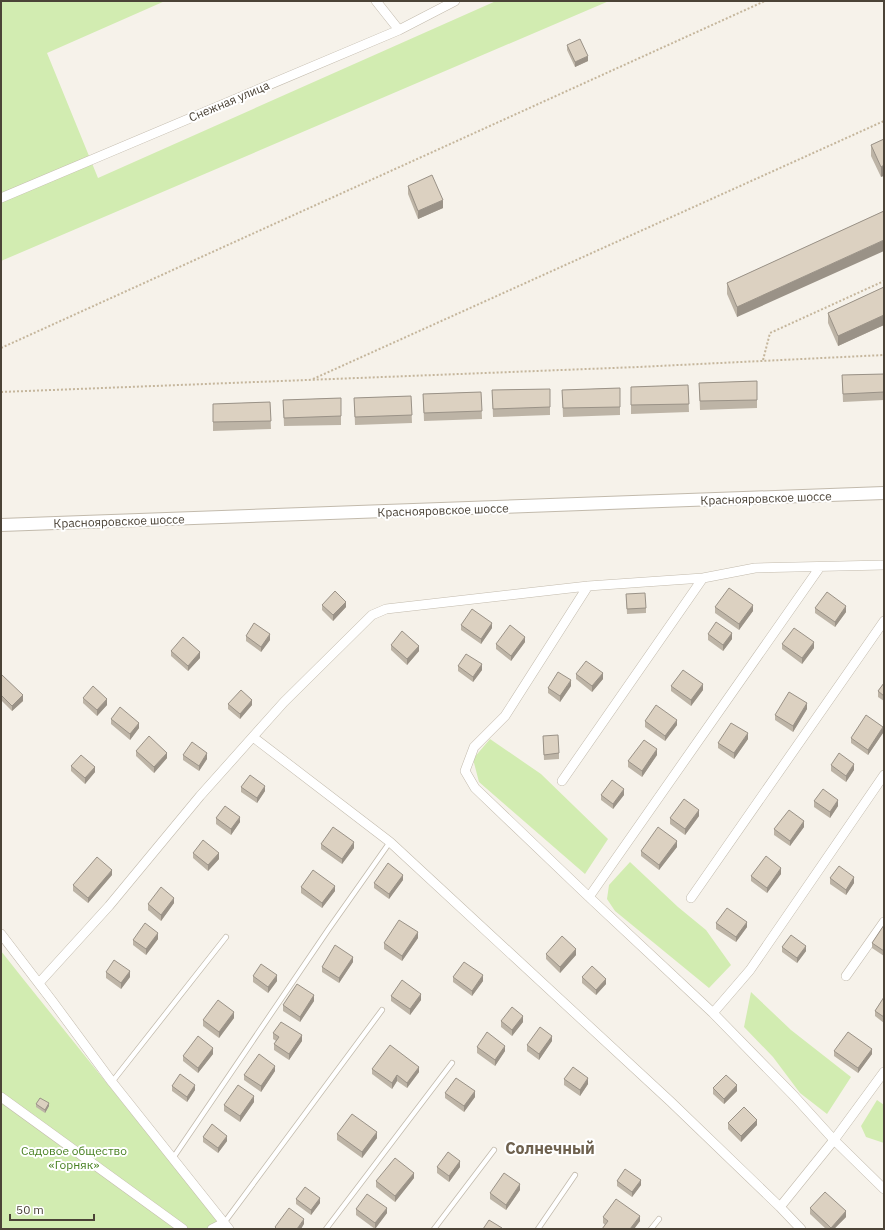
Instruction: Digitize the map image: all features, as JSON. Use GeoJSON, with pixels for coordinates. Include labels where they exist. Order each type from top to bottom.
{"type":"FeatureCollection","features":[{"type":"Feature","properties":{"kind":"street"},"geometry":{"type":"LineString","coordinates":[[376,1],[399,30]]}},
{"type":"Feature","properties":{"kind":"street","name":"Снежная улица"},"geometry":{"type":"LineString","coordinates":[[1,198],[399,30],[455,1]]}},
{"type":"Feature","properties":{"kind":"street","name":"Краснояровское шоссе"},"geometry":{"type":"LineString","coordinates":[[1,525],[884,494]]}},
{"type":"Feature","properties":{"kind":"street"},"geometry":{"type":"LineString","coordinates":[[39,982],[109,906],[200,796],[284,702],[372,615],[386,609],[588,586],[703,578],[755,568],[884,566]]}},
{"type":"Feature","properties":{"kind":"street"},"geometry":{"type":"LineString","coordinates":[[589,897],[820,567]]}},
{"type":"Feature","properties":{"kind":"street"},"geometry":{"type":"LineString","coordinates":[[562,781],[703,578]]}},
{"type":"Feature","properties":{"kind":"street"},"geometry":{"type":"LineString","coordinates":[[588,586],[505,716],[474,747],[465,771],[476,788],[589,897],[713,1013],[795,1097],[834,1140],[884,1189]]}},
{"type":"Feature","properties":{"kind":"street"},"geometry":{"type":"LineString","coordinates":[[691,898],[884,622]]}},
{"type":"Feature","properties":{"kind":"street"},"geometry":{"type":"LineString","coordinates":[[253,737],[390,842],[671,1102],[801,1229]]}},
{"type":"Feature","properties":{"kind":"street"},"geometry":{"type":"LineString","coordinates":[[713,1013],[750,970],[884,774]]}},
{"type":"Feature","properties":{"kind":"street"},"geometry":{"type":"LineString","coordinates":[[846,976],[884,922]]}},
{"type":"Feature","properties":{"kind":"street"},"geometry":{"type":"LineString","coordinates":[[1,934],[39,982],[112,1082],[227,1226],[212,1229]]}},
{"type":"Feature","properties":{"kind":"street"},"geometry":{"type":"LineString","coordinates":[[780,1207],[834,1140],[884,1072]]}},
{"type":"Feature","properties":{"kind":"street"},"geometry":{"type":"LineString","coordinates":[[1,1097],[183,1229]]}},
{"type":"Feature","properties":{"kind":"lane"},"geometry":{"type":"LineString","coordinates":[[173,1158],[306,962],[390,842]]}},
{"type":"Feature","properties":{"kind":"lane"},"geometry":{"type":"LineString","coordinates":[[112,1082],[226,937]]}},
{"type":"Feature","properties":{"kind":"lane"},"geometry":{"type":"LineString","coordinates":[[227,1226],[382,1010]]}},
{"type":"Feature","properties":{"kind":"lane"},"geometry":{"type":"LineString","coordinates":[[326,1229],[452,1063]]}},
{"type":"Feature","properties":{"kind":"lane"},"geometry":{"type":"LineString","coordinates":[[434,1229],[494,1150]]}},
{"type":"Feature","properties":{"kind":"lane"},"geometry":{"type":"LineString","coordinates":[[538,1229],[575,1175]]}},
{"type":"Feature","properties":{"kind":"lane"},"geometry":{"type":"LineString","coordinates":[[651,1229],[658,1219]]}},
{"type":"Feature","properties":{"kind":"path"},"geometry":{"type":"LineString","coordinates":[[1,348],[765,1]]}},
{"type":"Feature","properties":{"kind":"path"},"geometry":{"type":"LineString","coordinates":[[311,380],[884,121]]}},
{"type":"Feature","properties":{"kind":"path"},"geometry":{"type":"LineString","coordinates":[[763,360],[770,333],[884,281]]}},
{"type":"Feature","properties":{"kind":"path"},"geometry":{"type":"LineString","coordinates":[[1,392],[622,368],[884,355]]}},
{"type":"Feature","properties":{"kind":"green space"},"geometry":{"type":"Polygon","coordinates":[[[1,1],[165,1],[47,53],[98,178],[496,1],[609,1],[1,261],[1,1]]]}},
{"type":"Feature","properties":{"kind":"green space"},"geometry":{"type":"Polygon","coordinates":[[[490,739],[541,774],[608,839],[585,874],[479,782],[473,759],[490,739]]]}},
{"type":"Feature","properties":{"kind":"green space"},"geometry":{"type":"Polygon","coordinates":[[[630,862],[678,907],[706,930],[731,965],[709,988],[615,911],[607,899],[609,885],[630,862]]]}},
{"type":"Feature","properties":{"kind":"green space","name":"Садовое общество «Горняк»"},"geometry":{"type":"Polygon","coordinates":[[[1,951],[24,980],[224,1229],[1,1229],[1,951]]]}},
{"type":"Feature","properties":{"kind":"green space"},"geometry":{"type":"Polygon","coordinates":[[[751,992],[791,1030],[851,1077],[827,1114],[800,1093],[773,1057],[744,1027],[751,992]]]}},
{"type":"Feature","properties":{"kind":"green space"},"geometry":{"type":"Polygon","coordinates":[[[877,1100],[884,1105],[884,1143],[866,1137],[861,1126],[877,1100]]]}},
{"type":"Feature","properties":{"kind":"building"},"geometry":{"type":"Polygon","coordinates":[[[580,39],[588,56],[575,62],[567,45],[580,39]]]}},
{"type":"Feature","properties":{"kind":"building"},"geometry":{"type":"Polygon","coordinates":[[[884,139],[884,165],[881,167],[871,145],[884,139]]]}},
{"type":"Feature","properties":{"kind":"building"},"geometry":{"type":"Polygon","coordinates":[[[432,175],[443,200],[418,211],[408,186],[432,175]]]}},
{"type":"Feature","properties":{"kind":"building"},"geometry":{"type":"Polygon","coordinates":[[[884,211],[884,240],[737,307],[727,283],[884,211]]]}},
{"type":"Feature","properties":{"kind":"building"},"geometry":{"type":"Polygon","coordinates":[[[884,287],[884,315],[838,336],[828,313],[884,287]]]}},
{"type":"Feature","properties":{"kind":"building"},"geometry":{"type":"Polygon","coordinates":[[[884,374],[884,392],[843,394],[842,375],[884,374]]]}},
{"type":"Feature","properties":{"kind":"building"},"geometry":{"type":"Polygon","coordinates":[[[757,381],[757,400],[700,401],[699,383],[757,381]]]}},
{"type":"Feature","properties":{"kind":"building"},"geometry":{"type":"Polygon","coordinates":[[[688,385],[689,404],[631,405],[631,387],[688,385]]]}},
{"type":"Feature","properties":{"kind":"building"},"geometry":{"type":"Polygon","coordinates":[[[620,388],[620,407],[563,408],[562,390],[620,388]]]}},
{"type":"Feature","properties":{"kind":"building"},"geometry":{"type":"Polygon","coordinates":[[[550,389],[550,407],[493,409],[492,390],[550,389]]]}},
{"type":"Feature","properties":{"kind":"building"},"geometry":{"type":"Polygon","coordinates":[[[481,392],[482,411],[424,413],[423,394],[481,392]]]}},
{"type":"Feature","properties":{"kind":"building"},"geometry":{"type":"Polygon","coordinates":[[[411,396],[412,415],[355,417],[354,398],[411,396]]]}},
{"type":"Feature","properties":{"kind":"building"},"geometry":{"type":"Polygon","coordinates":[[[341,398],[341,416],[284,418],[283,400],[341,398]]]}},
{"type":"Feature","properties":{"kind":"building"},"geometry":{"type":"Polygon","coordinates":[[[270,402],[271,421],[213,422],[213,404],[270,402]]]}},
{"type":"Feature","properties":{"kind":"building"},"geometry":{"type":"Polygon","coordinates":[[[729,588],[753,605],[739,624],[715,607],[729,588]]]}},
{"type":"Feature","properties":{"kind":"building"},"geometry":{"type":"Polygon","coordinates":[[[335,591],[346,602],[333,615],[322,605],[335,591]]]}},
{"type":"Feature","properties":{"kind":"building"},"geometry":{"type":"Polygon","coordinates":[[[827,592],[846,606],[835,622],[815,608],[827,592]]]}},
{"type":"Feature","properties":{"kind":"building"},"geometry":{"type":"Polygon","coordinates":[[[645,593],[646,608],[627,609],[626,594],[645,593]]]}},
{"type":"Feature","properties":{"kind":"building"},"geometry":{"type":"Polygon","coordinates":[[[472,609],[492,623],[481,639],[461,625],[472,609]]]}},
{"type":"Feature","properties":{"kind":"building"},"geometry":{"type":"Polygon","coordinates":[[[716,622],[732,633],[723,645],[708,634],[716,622]]]}},
{"type":"Feature","properties":{"kind":"building"},"geometry":{"type":"Polygon","coordinates":[[[254,623],[270,634],[261,647],[246,636],[254,623]]]}},
{"type":"Feature","properties":{"kind":"building"},"geometry":{"type":"Polygon","coordinates":[[[510,625],[525,637],[511,656],[496,644],[510,625]]]}},
{"type":"Feature","properties":{"kind":"building"},"geometry":{"type":"Polygon","coordinates":[[[794,628],[814,642],[802,658],[782,644],[794,628]]]}},
{"type":"Feature","properties":{"kind":"building"},"geometry":{"type":"Polygon","coordinates":[[[402,631],[419,646],[407,659],[391,645],[402,631]]]}},
{"type":"Feature","properties":{"kind":"building"},"geometry":{"type":"Polygon","coordinates":[[[183,637],[200,652],[188,666],[171,651],[183,637]]]}},
{"type":"Feature","properties":{"kind":"building"},"geometry":{"type":"Polygon","coordinates":[[[466,654],[482,664],[473,677],[458,666],[466,654]]]}},
{"type":"Feature","properties":{"kind":"building"},"geometry":{"type":"Polygon","coordinates":[[[586,661],[603,673],[592,686],[576,674],[586,661]]]}},
{"type":"Feature","properties":{"kind":"building"},"geometry":{"type":"Polygon","coordinates":[[[683,670],[703,684],[691,700],[671,686],[683,670]]]}},
{"type":"Feature","properties":{"kind":"building"},"geometry":{"type":"Polygon","coordinates":[[[558,672],[571,680],[560,696],[548,688],[558,672]]]}},
{"type":"Feature","properties":{"kind":"building"},"geometry":{"type":"Polygon","coordinates":[[[1,675],[23,695],[12,706],[1,695],[1,675]]]}},
{"type":"Feature","properties":{"kind":"building"},"geometry":{"type":"Polygon","coordinates":[[[884,683],[884,696],[878,691],[884,683]]]}},
{"type":"Feature","properties":{"kind":"building"},"geometry":{"type":"Polygon","coordinates":[[[93,686],[107,699],[97,710],[83,698],[93,686]]]}},
{"type":"Feature","properties":{"kind":"building"},"geometry":{"type":"Polygon","coordinates":[[[241,690],[252,700],[240,714],[228,704],[241,690]]]}},
{"type":"Feature","properties":{"kind":"building"},"geometry":{"type":"Polygon","coordinates":[[[789,692],[807,703],[793,726],[775,715],[789,692]]]}},
{"type":"Feature","properties":{"kind":"building"},"geometry":{"type":"Polygon","coordinates":[[[656,705],[677,720],[665,736],[645,721],[656,705]]]}},
{"type":"Feature","properties":{"kind":"building"},"geometry":{"type":"Polygon","coordinates":[[[120,707],[139,723],[130,734],[111,719],[120,707]]]}},
{"type":"Feature","properties":{"kind":"building"},"geometry":{"type":"Polygon","coordinates":[[[866,715],[883,727],[868,750],[851,738],[866,715]]]}},
{"type":"Feature","properties":{"kind":"building"},"geometry":{"type":"Polygon","coordinates":[[[731,723],[748,733],[734,753],[718,743],[731,723]]]}},
{"type":"Feature","properties":{"kind":"building"},"geometry":{"type":"Polygon","coordinates":[[[558,735],[559,753],[544,755],[543,736],[558,735]]]}},
{"type":"Feature","properties":{"kind":"building"},"geometry":{"type":"Polygon","coordinates":[[[149,736],[167,753],[154,767],[136,751],[149,736]]]}},
{"type":"Feature","properties":{"kind":"building"},"geometry":{"type":"Polygon","coordinates":[[[644,740],[657,749],[642,771],[628,761],[644,740]]]}},
{"type":"Feature","properties":{"kind":"building"},"geometry":{"type":"Polygon","coordinates":[[[192,742],[207,753],[199,766],[183,755],[192,742]]]}},
{"type":"Feature","properties":{"kind":"building"},"geometry":{"type":"Polygon","coordinates":[[[839,753],[854,764],[846,776],[831,765],[839,753]]]}},
{"type":"Feature","properties":{"kind":"building"},"geometry":{"type":"Polygon","coordinates":[[[81,755],[95,767],[85,778],[71,766],[81,755]]]}},
{"type":"Feature","properties":{"kind":"building"},"geometry":{"type":"Polygon","coordinates":[[[250,775],[265,786],[257,798],[241,787],[250,775]]]}},
{"type":"Feature","properties":{"kind":"building"},"geometry":{"type":"Polygon","coordinates":[[[612,780],[624,789],[613,804],[601,795],[612,780]]]}},
{"type":"Feature","properties":{"kind":"building"},"geometry":{"type":"Polygon","coordinates":[[[823,789],[838,800],[830,812],[814,801],[823,789]]]}},
{"type":"Feature","properties":{"kind":"building"},"geometry":{"type":"Polygon","coordinates":[[[684,799],[699,810],[685,829],[670,818],[684,799]]]}},
{"type":"Feature","properties":{"kind":"building"},"geometry":{"type":"Polygon","coordinates":[[[225,806],[240,817],[231,829],[216,818],[225,806]]]}},
{"type":"Feature","properties":{"kind":"building"},"geometry":{"type":"Polygon","coordinates":[[[789,810],[804,821],[790,841],[774,829],[789,810]]]}},
{"type":"Feature","properties":{"kind":"building"},"geometry":{"type":"Polygon","coordinates":[[[333,827],[354,842],[342,859],[321,844],[333,827]]]}},
{"type":"Feature","properties":{"kind":"building"},"geometry":{"type":"Polygon","coordinates":[[[658,827],[677,841],[659,865],[641,851],[658,827]]]}},
{"type":"Feature","properties":{"kind":"building"},"geometry":{"type":"Polygon","coordinates":[[[203,840],[219,853],[208,865],[193,853],[203,840]]]}},
{"type":"Feature","properties":{"kind":"building"},"geometry":{"type":"Polygon","coordinates":[[[766,856],[781,868],[767,888],[751,876],[766,856]]]}},
{"type":"Feature","properties":{"kind":"building"},"geometry":{"type":"Polygon","coordinates":[[[97,857],[112,870],[88,898],[73,885],[97,857]]]}},
{"type":"Feature","properties":{"kind":"building"},"geometry":{"type":"Polygon","coordinates":[[[388,863],[403,875],[389,894],[374,883],[388,863]]]}},
{"type":"Feature","properties":{"kind":"building"},"geometry":{"type":"Polygon","coordinates":[[[839,866],[854,877],[846,890],[830,878],[839,866]]]}},
{"type":"Feature","properties":{"kind":"building"},"geometry":{"type":"Polygon","coordinates":[[[313,870],[335,886],[322,903],[301,887],[313,870]]]}},
{"type":"Feature","properties":{"kind":"building"},"geometry":{"type":"Polygon","coordinates":[[[161,887],[174,898],[161,915],[148,904],[161,887]]]}},
{"type":"Feature","properties":{"kind":"building"},"geometry":{"type":"Polygon","coordinates":[[[727,908],[747,922],[736,937],[716,923],[727,908]]]}},
{"type":"Feature","properties":{"kind":"building"},"geometry":{"type":"Polygon","coordinates":[[[399,920],[418,932],[402,956],[384,943],[399,920]]]}},
{"type":"Feature","properties":{"kind":"building"},"geometry":{"type":"Polygon","coordinates":[[[145,923],[158,933],[146,949],[133,940],[145,923]]]}},
{"type":"Feature","properties":{"kind":"building"},"geometry":{"type":"Polygon","coordinates":[[[884,925],[884,951],[872,943],[884,925]]]}},
{"type":"Feature","properties":{"kind":"building"},"geometry":{"type":"Polygon","coordinates":[[[791,935],[806,946],[797,958],[782,947],[791,935]]]}},
{"type":"Feature","properties":{"kind":"building"},"geometry":{"type":"Polygon","coordinates":[[[562,936],[576,949],[560,967],[546,954],[562,936]]]}},
{"type":"Feature","properties":{"kind":"building"},"geometry":{"type":"Polygon","coordinates":[[[335,945],[353,957],[339,978],[322,967],[335,945]]]}},
{"type":"Feature","properties":{"kind":"building"},"geometry":{"type":"Polygon","coordinates":[[[114,960],[130,971],[121,983],[106,972],[114,960]]]}},
{"type":"Feature","properties":{"kind":"building"},"geometry":{"type":"Polygon","coordinates":[[[464,962],[483,975],[472,991],[453,977],[464,962]]]}},
{"type":"Feature","properties":{"kind":"building"},"geometry":{"type":"Polygon","coordinates":[[[261,964],[277,975],[268,987],[253,976],[261,964]]]}},
{"type":"Feature","properties":{"kind":"building"},"geometry":{"type":"Polygon","coordinates":[[[592,966],[606,979],[596,990],[582,977],[592,966]]]}},
{"type":"Feature","properties":{"kind":"building"},"geometry":{"type":"Polygon","coordinates":[[[402,980],[421,994],[410,1009],[391,996],[402,980]]]}},
{"type":"Feature","properties":{"kind":"building"},"geometry":{"type":"Polygon","coordinates":[[[297,984],[314,995],[300,1017],[283,1005],[297,984]]]}},
{"type":"Feature","properties":{"kind":"building"},"geometry":{"type":"Polygon","coordinates":[[[884,997],[884,1017],[875,1011],[884,997]]]}},
{"type":"Feature","properties":{"kind":"building"},"geometry":{"type":"Polygon","coordinates":[[[218,1000],[234,1012],[219,1032],[203,1020],[218,1000]]]}},
{"type":"Feature","properties":{"kind":"building"},"geometry":{"type":"Polygon","coordinates":[[[512,1007],[523,1016],[512,1030],[501,1021],[512,1007]]]}},
{"type":"Feature","properties":{"kind":"building"},"geometry":{"type":"Polygon","coordinates":[[[281,1022],[302,1035],[289,1054],[274,1044],[279,1037],[273,1033],[281,1022]]]}},
{"type":"Feature","properties":{"kind":"building"},"geometry":{"type":"Polygon","coordinates":[[[540,1027],[552,1036],[539,1054],[527,1045],[540,1027]]]}},
{"type":"Feature","properties":{"kind":"building"},"geometry":{"type":"Polygon","coordinates":[[[487,1032],[505,1046],[495,1060],[477,1047],[487,1032]]]}},
{"type":"Feature","properties":{"kind":"building"},"geometry":{"type":"Polygon","coordinates":[[[848,1032],[872,1049],[858,1068],[834,1051],[848,1032]]]}},
{"type":"Feature","properties":{"kind":"building"},"geometry":{"type":"Polygon","coordinates":[[[198,1036],[213,1048],[198,1068],[183,1056],[198,1036]]]}},
{"type":"Feature","properties":{"kind":"building"},"geometry":{"type":"Polygon","coordinates":[[[390,1045],[419,1067],[407,1083],[397,1075],[392,1083],[372,1069],[390,1045]]]}},
{"type":"Feature","properties":{"kind":"building"},"geometry":{"type":"Polygon","coordinates":[[[259,1054],[275,1066],[261,1086],[244,1075],[259,1054]]]}},
{"type":"Feature","properties":{"kind":"building"},"geometry":{"type":"Polygon","coordinates":[[[573,1067],[588,1078],[580,1090],[564,1079],[573,1067]]]}},
{"type":"Feature","properties":{"kind":"building"},"geometry":{"type":"Polygon","coordinates":[[[180,1074],[195,1085],[187,1097],[172,1086],[180,1074]]]}},
{"type":"Feature","properties":{"kind":"building"},"geometry":{"type":"Polygon","coordinates":[[[726,1075],[737,1085],[724,1099],[713,1088],[726,1075]]]}},
{"type":"Feature","properties":{"kind":"building"},"geometry":{"type":"Polygon","coordinates":[[[456,1078],[475,1091],[464,1106],[445,1093],[456,1078]]]}},
{"type":"Feature","properties":{"kind":"building"},"geometry":{"type":"Polygon","coordinates":[[[238,1085],[254,1096],[240,1116],[224,1105],[238,1085]]]}},
{"type":"Feature","properties":{"kind":"building"},"geometry":{"type":"Polygon","coordinates":[[[40,1098],[49,1103],[45,1110],[36,1104],[40,1098]]]}},
{"type":"Feature","properties":{"kind":"building"},"geometry":{"type":"Polygon","coordinates":[[[744,1107],[757,1120],[741,1136],[728,1123],[744,1107]]]}},
{"type":"Feature","properties":{"kind":"building"},"geometry":{"type":"Polygon","coordinates":[[[352,1114],[377,1132],[362,1152],[337,1134],[352,1114]]]}},
{"type":"Feature","properties":{"kind":"building"},"geometry":{"type":"Polygon","coordinates":[[[212,1124],[227,1136],[218,1148],[203,1137],[212,1124]]]}},
{"type":"Feature","properties":{"kind":"building"},"geometry":{"type":"Polygon","coordinates":[[[448,1152],[460,1161],[449,1176],[437,1167],[448,1152]]]}},
{"type":"Feature","properties":{"kind":"building"},"geometry":{"type":"Polygon","coordinates":[[[395,1158],[414,1173],[395,1196],[376,1181],[395,1158]]]}},
{"type":"Feature","properties":{"kind":"building"},"geometry":{"type":"Polygon","coordinates":[[[625,1169],[641,1180],[632,1192],[617,1181],[625,1169]]]}},
{"type":"Feature","properties":{"kind":"building"},"geometry":{"type":"Polygon","coordinates":[[[504,1173],[520,1184],[506,1205],[490,1193],[504,1173]]]}},
{"type":"Feature","properties":{"kind":"building"},"geometry":{"type":"Polygon","coordinates":[[[305,1187],[320,1198],[311,1210],[296,1199],[305,1187]]]}},
{"type":"Feature","properties":{"kind":"building"},"geometry":{"type":"Polygon","coordinates":[[[825,1192],[846,1211],[831,1228],[810,1208],[825,1192]]]}},
{"type":"Feature","properties":{"kind":"building"},"geometry":{"type":"Polygon","coordinates":[[[367,1194],[387,1208],[375,1223],[356,1209],[367,1194]]]}},
{"type":"Feature","properties":{"kind":"building"},"geometry":{"type":"Polygon","coordinates":[[[616,1199],[640,1216],[630,1229],[602,1229],[608,1221],[603,1217],[616,1199]]]}},
{"type":"Feature","properties":{"kind":"building"},"geometry":{"type":"Polygon","coordinates":[[[289,1208],[304,1219],[297,1229],[277,1229],[275,1227],[289,1208]]]}},
{"type":"Feature","properties":{"kind":"building"},"geometry":{"type":"Polygon","coordinates":[[[489,1220],[502,1228],[483,1229],[489,1220]]]}},
{"type":"Feature","properties":{"kind":"district","name":"Солнечный"},"geometry":{"type":"Point","coordinates":[550,1148]}}]}
